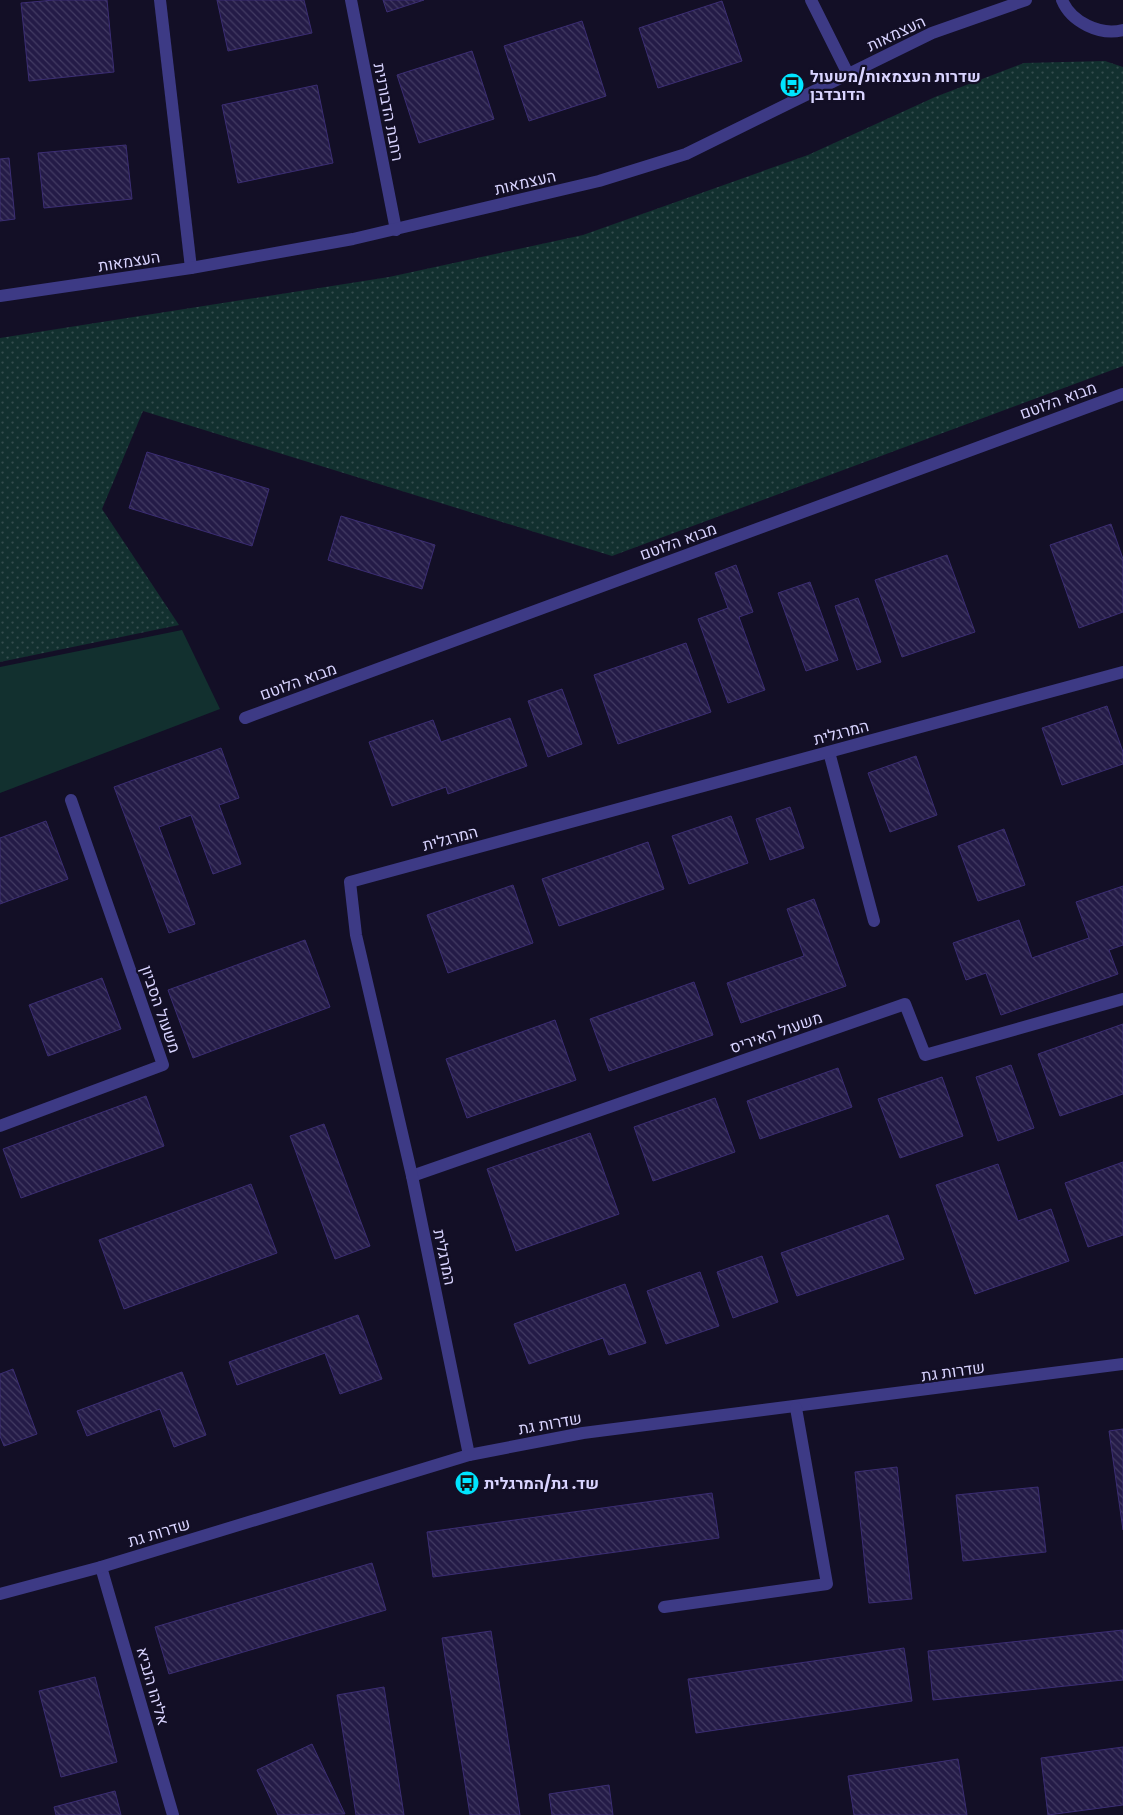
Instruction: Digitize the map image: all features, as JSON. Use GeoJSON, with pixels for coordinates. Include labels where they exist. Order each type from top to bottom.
{"type":"FeatureCollection","features":[{"type":"Feature","properties":{"kind":"street"},"geometry":{"type":"LineString","coordinates":[[160,0],[191,268]]}},
{"type":"Feature","properties":{"kind":"street","name":"רחבת הדבורנית"},"geometry":{"type":"LineString","coordinates":[[351,0],[396,230]]}},
{"type":"Feature","properties":{"kind":"street"},"geometry":{"type":"LineString","coordinates":[[811,0],[848,74]]}},
{"type":"Feature","properties":{"kind":"street","name":"העצמאות"},"geometry":{"type":"LineString","coordinates":[[0,296],[191,268],[396,230],[599,182],[686,154],[932,33],[1026,0]]}},
{"type":"Feature","properties":{"kind":"street"},"geometry":{"type":"LineString","coordinates":[[1062,0],[1074,17],[1087,26],[1103,31],[1123,30]]}},
{"type":"Feature","properties":{"kind":"street","name":"מבוא הלוטם"},"geometry":{"type":"LineString","coordinates":[[245,718],[1123,394]]}},
{"type":"Feature","properties":{"kind":"street","name":"המרגלית"},"geometry":{"type":"LineString","coordinates":[[469,1455],[412,1176],[356,935],[350,882],[1123,672]]}},
{"type":"Feature","properties":{"kind":"street"},"geometry":{"type":"LineString","coordinates":[[829,752],[874,921]]}},
{"type":"Feature","properties":{"kind":"street","name":"משעול הסביון"},"geometry":{"type":"LineString","coordinates":[[0,1126],[163,1065],[70,800]]}},
{"type":"Feature","properties":{"kind":"street","name":"משעול האיריס"},"geometry":{"type":"LineString","coordinates":[[412,1176],[905,1004],[925,1055],[1123,999]]}},
{"type":"Feature","properties":{"kind":"street","name":"שדרות גת"},"geometry":{"type":"LineString","coordinates":[[0,1594],[101,1566],[469,1455],[583,1433],[796,1408],[1123,1364]]}},
{"type":"Feature","properties":{"kind":"street"},"geometry":{"type":"LineString","coordinates":[[664,1607],[827,1584],[796,1408]]}},
{"type":"Feature","properties":{"kind":"street","name":"אליהו הנביא"},"geometry":{"type":"LineString","coordinates":[[101,1566],[173,1815]]}},
{"type":"Feature","properties":{"kind":"green space"},"geometry":{"type":"Polygon","coordinates":[[[1105,61],[1123,67],[1123,366],[612,556],[143,411],[102,509],[179,625],[0,662],[0,338],[389,277],[583,235],[808,155],[935,97],[1024,63],[1105,61]]]}},
{"type":"Feature","properties":{"kind":"green space"},"geometry":{"type":"Polygon","coordinates":[[[182,630],[220,709],[0,793],[0,667],[182,630]]]}},
{"type":"Feature","properties":{"kind":"building"},"geometry":{"type":"Polygon","coordinates":[[[54,0],[107,0],[114,72],[29,81],[21,3],[54,0]]]}},
{"type":"Feature","properties":{"kind":"building"},"geometry":{"type":"Polygon","coordinates":[[[217,0],[304,0],[312,33],[228,51],[217,0]]]}},
{"type":"Feature","properties":{"kind":"building"},"geometry":{"type":"Polygon","coordinates":[[[383,0],[424,0],[387,12],[383,0]]]}},
{"type":"Feature","properties":{"kind":"building"},"geometry":{"type":"Polygon","coordinates":[[[722,1],[742,61],[658,88],[639,28],[722,1]]]}},
{"type":"Feature","properties":{"kind":"building"},"geometry":{"type":"Polygon","coordinates":[[[582,21],[606,96],[529,121],[504,46],[582,21]]]}},
{"type":"Feature","properties":{"kind":"building"},"geometry":{"type":"Polygon","coordinates":[[[472,51],[494,119],[419,143],[397,75],[472,51]]]}},
{"type":"Feature","properties":{"kind":"building"},"geometry":{"type":"Polygon","coordinates":[[[317,85],[333,163],[238,183],[222,105],[317,85]]]}},
{"type":"Feature","properties":{"kind":"building"},"geometry":{"type":"Polygon","coordinates":[[[126,145],[132,199],[44,208],[38,153],[126,145]]]}},
{"type":"Feature","properties":{"kind":"building"},"geometry":{"type":"Polygon","coordinates":[[[9,158],[15,219],[0,221],[0,159],[9,158]]]}},
{"type":"Feature","properties":{"kind":"building"},"geometry":{"type":"Polygon","coordinates":[[[147,452],[269,489],[252,546],[129,508],[147,452]]]}},
{"type":"Feature","properties":{"kind":"building"},"geometry":{"type":"Polygon","coordinates":[[[341,516],[435,545],[422,589],[328,560],[341,516]]]}},
{"type":"Feature","properties":{"kind":"building"},"geometry":{"type":"Polygon","coordinates":[[[1111,524],[1123,559],[1123,612],[1079,628],[1050,545],[1111,524]]]}},
{"type":"Feature","properties":{"kind":"building"},"geometry":{"type":"Polygon","coordinates":[[[947,555],[975,632],[902,657],[875,580],[947,555]]]}},
{"type":"Feature","properties":{"kind":"building"},"geometry":{"type":"Polygon","coordinates":[[[736,565],[753,612],[739,617],[765,690],[728,703],[698,619],[728,608],[715,573],[736,565]]]}},
{"type":"Feature","properties":{"kind":"building"},"geometry":{"type":"Polygon","coordinates":[[[810,582],[838,660],[806,671],[778,593],[810,582]]]}},
{"type":"Feature","properties":{"kind":"building"},"geometry":{"type":"Polygon","coordinates":[[[858,598],[881,662],[857,670],[835,606],[858,598]]]}},
{"type":"Feature","properties":{"kind":"building"},"geometry":{"type":"Polygon","coordinates":[[[686,643],[711,712],[618,744],[594,675],[686,643]]]}},
{"type":"Feature","properties":{"kind":"building"},"geometry":{"type":"Polygon","coordinates":[[[562,689],[582,744],[548,757],[528,701],[562,689]]]}},
{"type":"Feature","properties":{"kind":"building"},"geometry":{"type":"Polygon","coordinates":[[[1107,706],[1123,752],[1123,764],[1062,785],[1042,728],[1107,706]]]}},
{"type":"Feature","properties":{"kind":"building"},"geometry":{"type":"Polygon","coordinates":[[[510,718],[527,766],[448,794],[446,787],[392,806],[369,742],[433,720],[441,742],[510,718]]]}},
{"type":"Feature","properties":{"kind":"building"},"geometry":{"type":"Polygon","coordinates":[[[221,748],[239,798],[219,805],[241,864],[213,874],[191,815],[159,827],[195,924],[169,933],[114,787],[221,748]]]}},
{"type":"Feature","properties":{"kind":"building"},"geometry":{"type":"Polygon","coordinates":[[[916,756],[937,815],[890,832],[868,773],[916,756]]]}},
{"type":"Feature","properties":{"kind":"building"},"geometry":{"type":"Polygon","coordinates":[[[790,807],[804,848],[770,860],[756,819],[790,807]]]}},
{"type":"Feature","properties":{"kind":"building"},"geometry":{"type":"Polygon","coordinates":[[[731,816],[748,863],[689,884],[672,836],[731,816]]]}},
{"type":"Feature","properties":{"kind":"building"},"geometry":{"type":"Polygon","coordinates":[[[46,821],[68,879],[0,904],[0,838],[46,821]]]}},
{"type":"Feature","properties":{"kind":"building"},"geometry":{"type":"Polygon","coordinates":[[[1004,829],[1025,885],[978,901],[958,846],[1004,829]]]}},
{"type":"Feature","properties":{"kind":"building"},"geometry":{"type":"Polygon","coordinates":[[[648,842],[664,889],[559,926],[542,879],[648,842]]]}},
{"type":"Feature","properties":{"kind":"building"},"geometry":{"type":"Polygon","coordinates":[[[513,885],[533,943],[448,973],[427,915],[513,885]]]}},
{"type":"Feature","properties":{"kind":"building"},"geometry":{"type":"Polygon","coordinates":[[[1123,886],[1123,945],[1109,950],[1118,974],[1001,1015],[986,973],[966,980],[953,943],[1019,920],[1032,958],[1089,938],[1076,902],[1123,886]]]}},
{"type":"Feature","properties":{"kind":"building"},"geometry":{"type":"Polygon","coordinates":[[[814,899],[846,986],[741,1023],[727,983],[804,956],[787,909],[814,899]]]}},
{"type":"Feature","properties":{"kind":"building"},"geometry":{"type":"Polygon","coordinates":[[[305,940],[330,1007],[193,1058],[168,990],[305,940]]]}},
{"type":"Feature","properties":{"kind":"building"},"geometry":{"type":"Polygon","coordinates":[[[102,978],[121,1029],[48,1056],[29,1005],[102,978]]]}},
{"type":"Feature","properties":{"kind":"building"},"geometry":{"type":"Polygon","coordinates":[[[694,982],[713,1035],[609,1071],[590,1019],[694,982]]]}},
{"type":"Feature","properties":{"kind":"building"},"geometry":{"type":"Polygon","coordinates":[[[555,1020],[576,1080],[467,1118],[446,1059],[555,1020]]]}},
{"type":"Feature","properties":{"kind":"building"},"geometry":{"type":"Polygon","coordinates":[[[1123,1024],[1123,1094],[1060,1116],[1038,1054],[1123,1024]]]}},
{"type":"Feature","properties":{"kind":"building"},"geometry":{"type":"Polygon","coordinates":[[[1011,1065],[1034,1128],[998,1141],[976,1077],[1011,1065]]]}},
{"type":"Feature","properties":{"kind":"building"},"geometry":{"type":"Polygon","coordinates":[[[838,1068],[852,1107],[760,1139],[747,1101],[838,1068]]]}},
{"type":"Feature","properties":{"kind":"building"},"geometry":{"type":"Polygon","coordinates":[[[942,1077],[963,1136],[900,1158],[878,1099],[942,1077]]]}},
{"type":"Feature","properties":{"kind":"building"},"geometry":{"type":"Polygon","coordinates":[[[146,1096],[164,1146],[21,1198],[3,1149],[146,1096]]]}},
{"type":"Feature","properties":{"kind":"building"},"geometry":{"type":"Polygon","coordinates":[[[715,1098],[735,1152],[653,1181],[634,1127],[715,1098]]]}},
{"type":"Feature","properties":{"kind":"building"},"geometry":{"type":"Polygon","coordinates":[[[324,1124],[370,1246],[335,1259],[290,1136],[324,1124]]]}},
{"type":"Feature","properties":{"kind":"building"},"geometry":{"type":"Polygon","coordinates":[[[590,1133],[619,1214],[516,1251],[487,1169],[590,1133]]]}},
{"type":"Feature","properties":{"kind":"building"},"geometry":{"type":"Polygon","coordinates":[[[1123,1162],[1123,1235],[1088,1247],[1065,1183],[1123,1162]]]}},
{"type":"Feature","properties":{"kind":"building"},"geometry":{"type":"Polygon","coordinates":[[[998,1164],[1018,1221],[1051,1209],[1069,1261],[975,1294],[936,1185],[998,1164]]]}},
{"type":"Feature","properties":{"kind":"building"},"geometry":{"type":"Polygon","coordinates":[[[251,1184],[277,1253],[124,1309],[99,1240],[251,1184]]]}},
{"type":"Feature","properties":{"kind":"building"},"geometry":{"type":"Polygon","coordinates":[[[888,1215],[904,1259],[797,1296],[781,1253],[888,1215]]]}},
{"type":"Feature","properties":{"kind":"building"},"geometry":{"type":"Polygon","coordinates":[[[762,1256],[778,1302],[733,1318],[717,1272],[762,1256]]]}},
{"type":"Feature","properties":{"kind":"building"},"geometry":{"type":"Polygon","coordinates":[[[700,1272],[719,1326],[666,1344],[647,1291],[700,1272]]]}},
{"type":"Feature","properties":{"kind":"building"},"geometry":{"type":"Polygon","coordinates":[[[625,1284],[646,1343],[609,1355],[603,1338],[529,1364],[514,1324],[625,1284]]]}},
{"type":"Feature","properties":{"kind":"building"},"geometry":{"type":"Polygon","coordinates":[[[358,1315],[382,1379],[340,1394],[325,1353],[237,1385],[229,1362],[358,1315]]]}},
{"type":"Feature","properties":{"kind":"building"},"geometry":{"type":"Polygon","coordinates":[[[13,1369],[37,1434],[4,1446],[0,1436],[0,1374],[13,1369]]]}},
{"type":"Feature","properties":{"kind":"building"},"geometry":{"type":"Polygon","coordinates":[[[182,1372],[206,1435],[174,1447],[160,1409],[87,1436],[77,1411],[182,1372]]]}},
{"type":"Feature","properties":{"kind":"building"},"geometry":{"type":"Polygon","coordinates":[[[1123,1429],[1123,1530],[1109,1431],[1123,1429]]]}},
{"type":"Feature","properties":{"kind":"building"},"geometry":{"type":"Polygon","coordinates":[[[897,1467],[912,1599],[869,1603],[855,1472],[897,1467]]]}},
{"type":"Feature","properties":{"kind":"building"},"geometry":{"type":"Polygon","coordinates":[[[1038,1487],[1046,1552],[963,1561],[956,1495],[1038,1487]]]}},
{"type":"Feature","properties":{"kind":"building"},"geometry":{"type":"Polygon","coordinates":[[[712,1493],[719,1538],[433,1577],[427,1532],[712,1493]]]}},
{"type":"Feature","properties":{"kind":"building"},"geometry":{"type":"Polygon","coordinates":[[[372,1563],[386,1610],[169,1674],[155,1627],[372,1563]]]}},
{"type":"Feature","properties":{"kind":"building"},"geometry":{"type":"Polygon","coordinates":[[[1123,1630],[1123,1680],[933,1700],[928,1651],[1123,1630]]]}},
{"type":"Feature","properties":{"kind":"building"},"geometry":{"type":"Polygon","coordinates":[[[491,1631],[520,1815],[470,1815],[442,1638],[491,1631]]]}},
{"type":"Feature","properties":{"kind":"building"},"geometry":{"type":"Polygon","coordinates":[[[904,1648],[912,1701],[696,1733],[688,1679],[904,1648]]]}},
{"type":"Feature","properties":{"kind":"building"},"geometry":{"type":"Polygon","coordinates":[[[95,1677],[117,1762],[61,1777],[39,1691],[95,1677]]]}},
{"type":"Feature","properties":{"kind":"building"},"geometry":{"type":"Polygon","coordinates":[[[384,1687],[404,1815],[356,1815],[337,1695],[384,1687]]]}},
{"type":"Feature","properties":{"kind":"building"},"geometry":{"type":"Polygon","coordinates":[[[312,1744],[345,1814],[278,1815],[257,1770],[312,1744]]]}},
{"type":"Feature","properties":{"kind":"building"},"geometry":{"type":"Polygon","coordinates":[[[1123,1747],[1123,1805],[1048,1815],[1041,1758],[1123,1747]]]}},
{"type":"Feature","properties":{"kind":"building"},"geometry":{"type":"Polygon","coordinates":[[[958,1759],[967,1815],[854,1815],[848,1776],[958,1759]]]}},
{"type":"Feature","properties":{"kind":"building"},"geometry":{"type":"Polygon","coordinates":[[[609,1785],[613,1815],[552,1815],[549,1794],[609,1785]]]}},
{"type":"Feature","properties":{"kind":"building"},"geometry":{"type":"Polygon","coordinates":[[[115,1791],[121,1815],[56,1815],[54,1807],[115,1791]]]}},
{"type":"Feature","properties":{"kind":"place","name":"שדרות העצמאות/משעול הדובדבן"},"geometry":{"type":"Point","coordinates":[792,85]}},
{"type":"Feature","properties":{"kind":"place","name":"שד. גת/המרגלית"},"geometry":{"type":"Point","coordinates":[467,1483]}}]}
